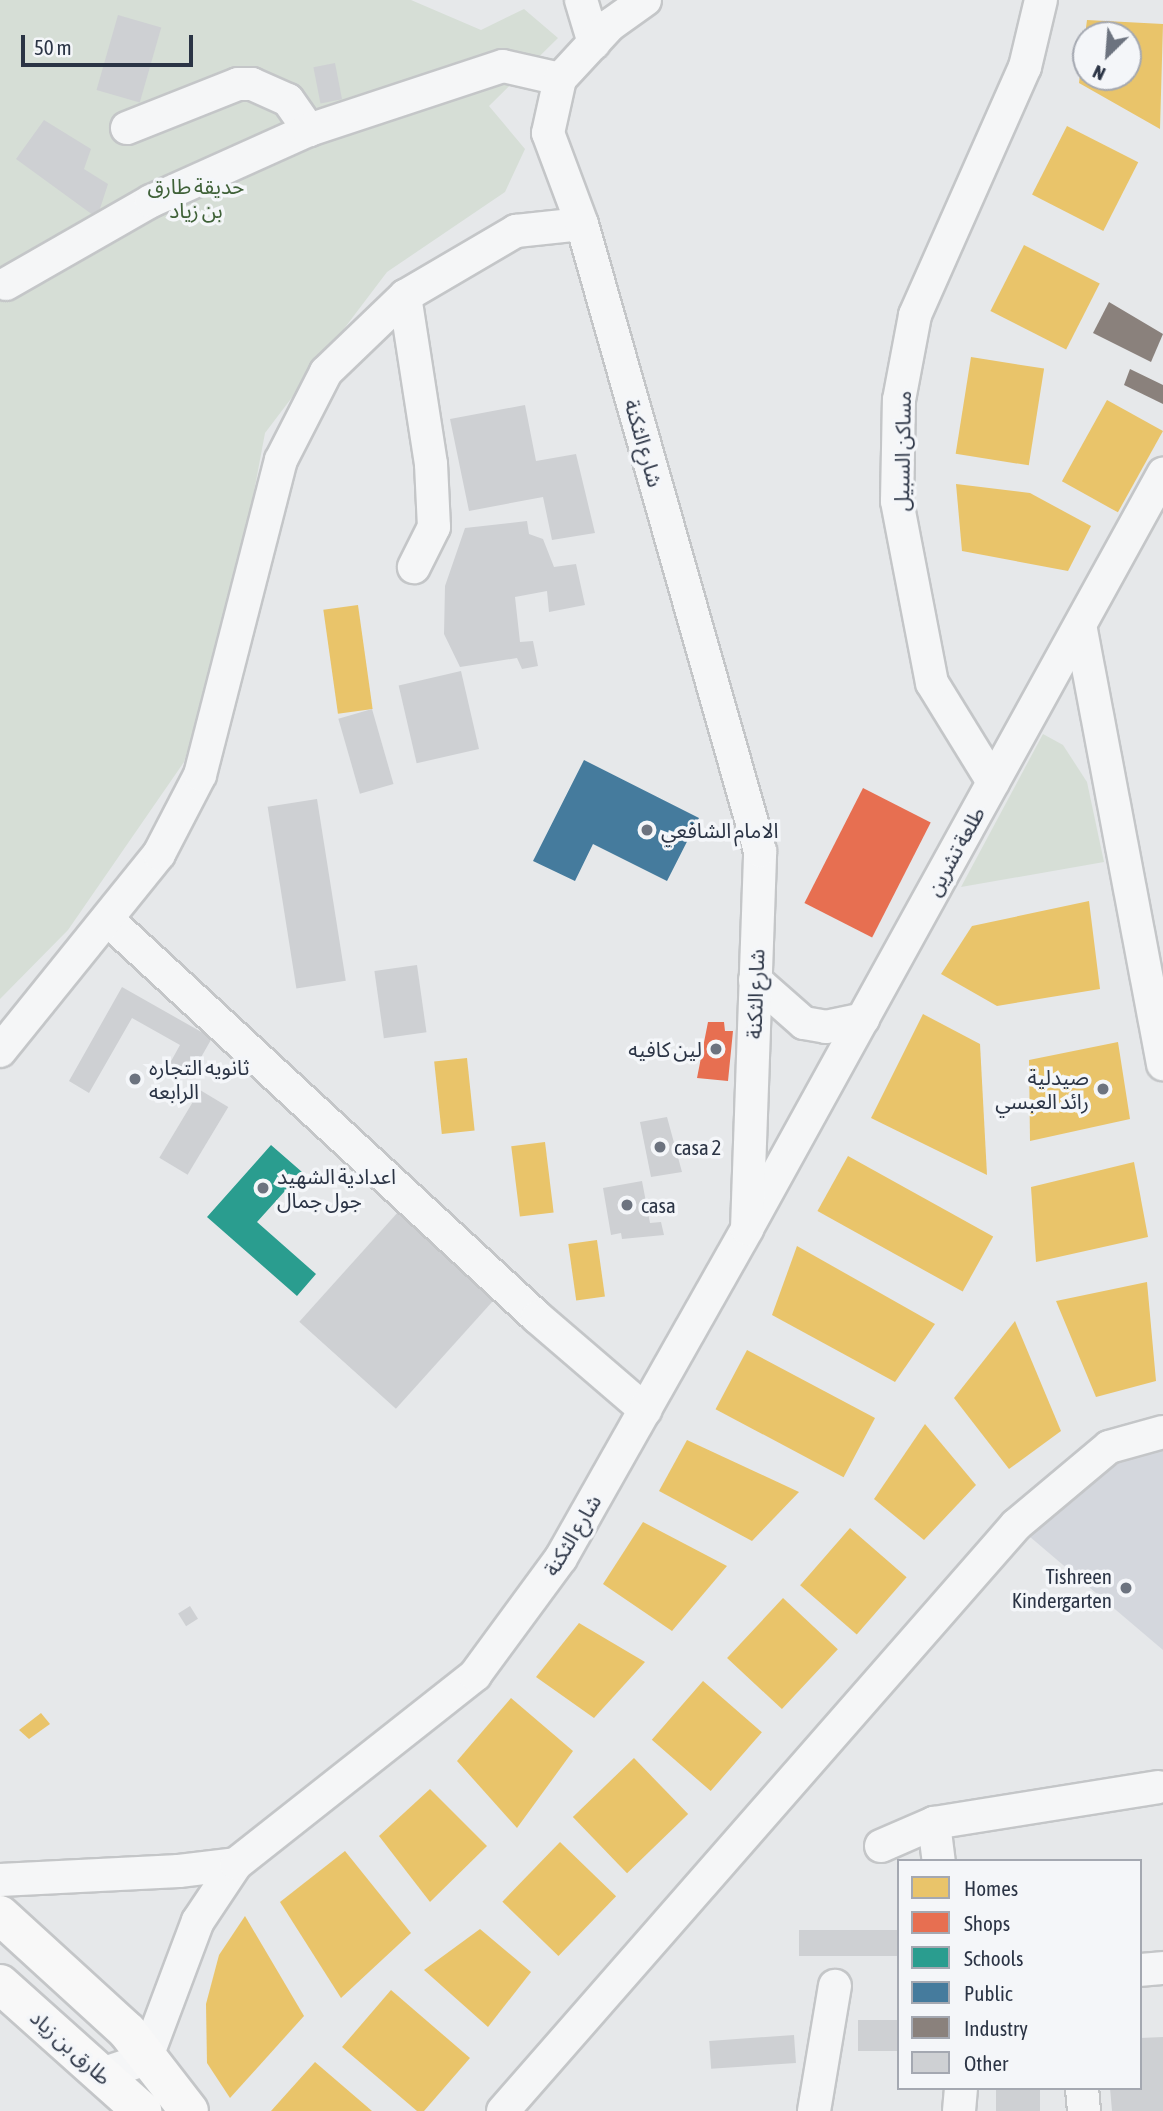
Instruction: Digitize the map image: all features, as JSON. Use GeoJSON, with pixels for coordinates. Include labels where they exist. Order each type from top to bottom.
{"type":"FeatureCollection","features":[{"type":"Feature","properties":{"kind":"main road"},"geometry":{"type":"LineString","coordinates":[[0,1915],[68,1972],[127,2032],[189,2111]]}},
{"type":"Feature","properties":{"kind":"main road","name":"طارق بن زياد"},"geometry":{"type":"LineString","coordinates":[[0,1984],[142,2111]]}},
{"type":"Feature","properties":{"kind":"street"},"geometry":{"type":"LineString","coordinates":[[581,0],[594,43]]}},
{"type":"Feature","properties":{"kind":"street"},"geometry":{"type":"LineString","coordinates":[[6,284],[150,201],[309,130],[503,66],[560,79],[594,43],[645,0]]}},
{"type":"Feature","properties":{"kind":"street","name":"مساكن السبيل"},"geometry":{"type":"LineString","coordinates":[[993,782],[932,682],[897,501],[899,400],[915,315],[1024,66],[1041,0]]}},
{"type":"Feature","properties":{"kind":"street","name":"شارع الثكنة"},"geometry":{"type":"LineString","coordinates":[[236,1864],[475,1675],[561,1558],[747,1229],[760,851],[582,224],[548,133],[560,79]]}},
{"type":"Feature","properties":{"kind":"street"},"geometry":{"type":"LineString","coordinates":[[127,128],[238,84],[252,84],[288,100],[309,130]]}},
{"type":"Feature","properties":{"kind":"street"},"geometry":{"type":"LineString","coordinates":[[0,1051],[159,854],[200,775],[281,460],[326,372],[405,296],[516,231],[582,224]]}},
{"type":"Feature","properties":{"kind":"street"},"geometry":{"type":"LineString","coordinates":[[405,296],[431,464],[435,527],[414,567]]}},
{"type":"Feature","properties":{"kind":"street","name":"طلعة تشرين"},"geometry":{"type":"LineString","coordinates":[[747,1229],[993,782],[1081,630],[1163,474]]}},
{"type":"Feature","properties":{"kind":"street"},"geometry":{"type":"LineString","coordinates":[[1081,630],[1163,1064]]}},
{"type":"Feature","properties":{"kind":"street"},"geometry":{"type":"LineString","coordinates":[[107,919],[537,1317],[645,1410]]}},
{"type":"Feature","properties":{"kind":"street"},"geometry":{"type":"LineString","coordinates":[[755,980],[804,1023],[826,1027],[863,1019]]}},
{"type":"Feature","properties":{"kind":"street"},"geometry":{"type":"LineString","coordinates":[[503,2111],[1016,1525],[1109,1447],[1163,1432]]}},
{"type":"Feature","properties":{"kind":"street"},"geometry":{"type":"LineString","coordinates":[[881,1846],[934,1823],[1158,1787]]}},
{"type":"Feature","properties":{"kind":"street"},"geometry":{"type":"LineString","coordinates":[[934,1823],[939,1859]]}},
{"type":"Feature","properties":{"kind":"street"},"geometry":{"type":"LineString","coordinates":[[0,1880],[179,1871],[236,1864]]}},
{"type":"Feature","properties":{"kind":"street"},"geometry":{"type":"LineString","coordinates":[[102,2074],[146,2059],[198,1921],[236,1864]]}},
{"type":"Feature","properties":{"kind":"street"},"geometry":{"type":"LineString","coordinates":[[1142,1970],[1163,1968]]}},
{"type":"Feature","properties":{"kind":"street"},"geometry":{"type":"LineString","coordinates":[[814,2111],[835,1986]]}},
{"type":"Feature","properties":{"kind":"street"},"geometry":{"type":"LineString","coordinates":[[959,2111],[961,2090]]}},
{"type":"Feature","properties":{"kind":"street"},"geometry":{"type":"LineString","coordinates":[[1082,2090],[1084,2111]]}},
{"type":"Feature","properties":{"kind":"shaded area","name":"Tishreen Kindergarten"},"geometry":{"type":"Polygon","coordinates":[[[1163,1432],[1163,1650],[1016,1525],[1109,1447],[1163,1432]]]}},
{"type":"Feature","properties":{"kind":"green space","name":"حديقة طارق بن زياد"},"geometry":{"type":"Polygon","coordinates":[[[0,0],[411,0],[481,30],[524,9],[558,38],[489,106],[525,149],[505,192],[387,272],[265,433],[233,604],[184,762],[68,930],[0,999],[0,0]]]}},
{"type":"Feature","properties":{"kind":"green space"},"geometry":{"type":"Polygon","coordinates":[[[1043,734],[1063,745],[1087,782],[1104,862],[961,887],[1043,734]]]}},
{"type":"Feature","properties":{"kind":"building: Homes"},"geometry":{"type":"Polygon","coordinates":[[[1142,23],[1163,24],[1160,129],[1093,91],[1142,91],[1142,23]]]}},
{"type":"Feature","properties":{"kind":"building: Homes"},"geometry":{"type":"Polygon","coordinates":[[[1067,126],[1138,162],[1103,231],[1032,195],[1067,126]]]}},
{"type":"Feature","properties":{"kind":"building: Homes"},"geometry":{"type":"Polygon","coordinates":[[[1024,245],[1100,284],[1066,350],[990,311],[1024,245]]]}},
{"type":"Feature","properties":{"kind":"building: Homes"},"geometry":{"type":"Polygon","coordinates":[[[971,357],[1044,369],[1029,465],[956,454],[971,357]]]}},
{"type":"Feature","properties":{"kind":"building: Homes"},"geometry":{"type":"Polygon","coordinates":[[[1107,400],[1163,431],[1118,512],[1062,481],[1107,400]]]}},
{"type":"Feature","properties":{"kind":"building: Homes"},"geometry":{"type":"Polygon","coordinates":[[[956,484],[1030,493],[1091,526],[1068,571],[962,551],[956,484]]]}},
{"type":"Feature","properties":{"kind":"building: Homes"},"geometry":{"type":"Polygon","coordinates":[[[358,605],[373,709],[338,714],[323,610],[358,605]]]}},
{"type":"Feature","properties":{"kind":"building: Homes"},"geometry":{"type":"Polygon","coordinates":[[[1089,901],[1100,989],[997,1006],[941,974],[972,926],[1089,901]]]}},
{"type":"Feature","properties":{"kind":"building: Homes"},"geometry":{"type":"Polygon","coordinates":[[[923,1014],[980,1044],[987,1175],[871,1118],[923,1014]]]}},
{"type":"Feature","properties":{"kind":"building: Homes"},"geometry":{"type":"Polygon","coordinates":[[[1118,1042],[1130,1119],[1030,1141],[1029,1060],[1118,1042]]]}},
{"type":"Feature","properties":{"kind":"building: Homes"},"geometry":{"type":"Polygon","coordinates":[[[467,1058],[475,1131],[442,1134],[434,1061],[467,1058]]]}},
{"type":"Feature","properties":{"kind":"building: Homes"},"geometry":{"type":"Polygon","coordinates":[[[545,1142],[554,1212],[520,1217],[511,1146],[545,1142]]]}},
{"type":"Feature","properties":{"kind":"building: Homes"},"geometry":{"type":"Polygon","coordinates":[[[848,1156],[993,1236],[963,1292],[817,1211],[848,1156]]]}},
{"type":"Feature","properties":{"kind":"building: Homes"},"geometry":{"type":"Polygon","coordinates":[[[1134,1162],[1148,1237],[1036,1262],[1031,1187],[1134,1162]]]}},
{"type":"Feature","properties":{"kind":"building: Homes"},"geometry":{"type":"Polygon","coordinates":[[[597,1240],[605,1296],[576,1300],[568,1244],[597,1240]]]}},
{"type":"Feature","properties":{"kind":"building: Homes"},"geometry":{"type":"Polygon","coordinates":[[[797,1246],[935,1324],[895,1382],[772,1315],[797,1246]]]}},
{"type":"Feature","properties":{"kind":"building: Homes"},"geometry":{"type":"Polygon","coordinates":[[[1147,1282],[1156,1381],[1096,1397],[1056,1301],[1147,1282]]]}},
{"type":"Feature","properties":{"kind":"building: Homes"},"geometry":{"type":"Polygon","coordinates":[[[1015,1321],[1061,1431],[1009,1469],[954,1398],[1015,1321]]]}},
{"type":"Feature","properties":{"kind":"building: Homes"},"geometry":{"type":"Polygon","coordinates":[[[747,1350],[875,1418],[844,1477],[716,1409],[747,1350]]]}},
{"type":"Feature","properties":{"kind":"building: Homes"},"geometry":{"type":"Polygon","coordinates":[[[925,1424],[976,1485],[924,1540],[874,1499],[925,1424]]]}},
{"type":"Feature","properties":{"kind":"building: Homes"},"geometry":{"type":"Polygon","coordinates":[[[687,1440],[799,1492],[752,1541],[659,1491],[687,1440]]]}},
{"type":"Feature","properties":{"kind":"building: Homes"},"geometry":{"type":"Polygon","coordinates":[[[643,1522],[727,1566],[672,1631],[603,1584],[643,1522]]]}},
{"type":"Feature","properties":{"kind":"building: Homes"},"geometry":{"type":"Polygon","coordinates":[[[850,1528],[907,1577],[857,1635],[800,1585],[850,1528]]]}},
{"type":"Feature","properties":{"kind":"building: Homes"},"geometry":{"type":"Polygon","coordinates":[[[783,1598],[838,1649],[782,1709],[727,1658],[783,1598]]]}},
{"type":"Feature","properties":{"kind":"building: Homes"},"geometry":{"type":"Polygon","coordinates":[[[579,1623],[645,1662],[594,1718],[536,1677],[579,1623]]]}},
{"type":"Feature","properties":{"kind":"building: Homes"},"geometry":{"type":"Polygon","coordinates":[[[703,1681],[762,1732],[711,1791],[652,1740],[703,1681]]]}},
{"type":"Feature","properties":{"kind":"building: Homes"},"geometry":{"type":"Polygon","coordinates":[[[511,1698],[573,1751],[517,1828],[457,1761],[511,1698]]]}},
{"type":"Feature","properties":{"kind":"building: Homes"},"geometry":{"type":"Polygon","coordinates":[[[41,1713],[50,1724],[29,1739],[19,1730],[41,1713]]]}},
{"type":"Feature","properties":{"kind":"building: Homes"},"geometry":{"type":"Polygon","coordinates":[[[634,1758],[688,1814],[627,1873],[573,1817],[634,1758]]]}},
{"type":"Feature","properties":{"kind":"building: Homes"},"geometry":{"type":"Polygon","coordinates":[[[430,1789],[487,1846],[430,1902],[379,1836],[430,1789]]]}},
{"type":"Feature","properties":{"kind":"building: Homes"},"geometry":{"type":"Polygon","coordinates":[[[560,1842],[616,1896],[558,1956],[502,1902],[560,1842]]]}},
{"type":"Feature","properties":{"kind":"building: Homes"},"geometry":{"type":"Polygon","coordinates":[[[345,1851],[411,1933],[341,1998],[280,1902],[345,1851]]]}},
{"type":"Feature","properties":{"kind":"building: Homes"},"geometry":{"type":"Polygon","coordinates":[[[245,1916],[304,2016],[230,2098],[207,2063],[206,2004],[219,1955],[245,1916]]]}},
{"type":"Feature","properties":{"kind":"building: Homes"},"geometry":{"type":"Polygon","coordinates":[[[480,1929],[531,1972],[488,2027],[424,1970],[480,1929]]]}},
{"type":"Feature","properties":{"kind":"building: Homes"},"geometry":{"type":"Polygon","coordinates":[[[391,1990],[470,2058],[424,2111],[417,2111],[342,2047],[391,1990]]]}},
{"type":"Feature","properties":{"kind":"building: Homes"},"geometry":{"type":"Polygon","coordinates":[[[315,2062],[372,2111],[271,2111],[315,2062]]]}},
{"type":"Feature","properties":{"kind":"building: Shops"},"geometry":{"type":"Polygon","coordinates":[[[863,788],[931,823],[872,937],[804,903],[863,788]]]}},
{"type":"Feature","properties":{"kind":"building: Shops","name":"لين كافيه"},"geometry":{"type":"Polygon","coordinates":[[[708,1022],[724,1022],[725,1031],[733,1031],[728,1081],[697,1078],[708,1022]]]}},
{"type":"Feature","properties":{"kind":"building: Schools"},"geometry":{"type":"Polygon","coordinates":[[[271,1145],[302,1172],[257,1222],[316,1274],[297,1296],[207,1217],[271,1145]]]}},
{"type":"Feature","properties":{"kind":"building: Public"},"geometry":{"type":"Polygon","coordinates":[[[584,760],[699,818],[667,881],[593,844],[575,881],[533,861],[584,760]]]}},
{"type":"Feature","properties":{"kind":"building: Industry"},"geometry":{"type":"Polygon","coordinates":[[[1109,302],[1163,334],[1151,362],[1093,333],[1109,302]]]}},
{"type":"Feature","properties":{"kind":"building: Industry"},"geometry":{"type":"Polygon","coordinates":[[[1130,369],[1163,385],[1163,404],[1124,385],[1130,369]]]}},
{"type":"Feature","properties":{"kind":"building: Other"},"geometry":{"type":"Polygon","coordinates":[[[118,15],[161,27],[140,102],[97,90],[118,15]]]}},
{"type":"Feature","properties":{"kind":"building: Other"},"geometry":{"type":"Polygon","coordinates":[[[335,63],[342,99],[320,104],[313,67],[335,63]]]}},
{"type":"Feature","properties":{"kind":"building: Other"},"geometry":{"type":"Polygon","coordinates":[[[44,120],[91,149],[84,169],[108,184],[97,218],[16,159],[44,120]]]}},
{"type":"Feature","properties":{"kind":"building: Other"},"geometry":{"type":"Polygon","coordinates":[[[525,405],[536,461],[576,454],[595,533],[552,540],[543,497],[469,511],[450,419],[525,405]]]}},
{"type":"Feature","properties":{"kind":"building: Other"},"geometry":{"type":"Polygon","coordinates":[[[527,521],[529,534],[543,539],[554,567],[576,564],[585,605],[549,612],[547,591],[515,597],[520,642],[533,641],[538,666],[522,669],[517,658],[460,667],[444,634],[445,586],[465,528],[527,521]]]}},
{"type":"Feature","properties":{"kind":"building: Other"},"geometry":{"type":"Polygon","coordinates":[[[461,671],[479,749],[417,763],[399,685],[461,671]]]}},
{"type":"Feature","properties":{"kind":"building: Other"},"geometry":{"type":"Polygon","coordinates":[[[372,709],[393,784],[360,794],[338,719],[372,709]]]}},
{"type":"Feature","properties":{"kind":"building: Other"},"geometry":{"type":"Polygon","coordinates":[[[317,799],[346,981],[296,989],[268,807],[317,799]]]}},
{"type":"Feature","properties":{"kind":"building: Other"},"geometry":{"type":"Polygon","coordinates":[[[417,965],[426,1032],[384,1038],[374,971],[417,965]]]}},
{"type":"Feature","properties":{"kind":"building: Other"},"geometry":{"type":"Polygon","coordinates":[[[122,987],[212,1038],[191,1075],[170,1063],[180,1045],[132,1018],[89,1093],[69,1081],[122,987]]]}},
{"type":"Feature","properties":{"kind":"building: Other"},"geometry":{"type":"Polygon","coordinates":[[[200,1090],[228,1107],[188,1175],[159,1158],[200,1090]]]}},
{"type":"Feature","properties":{"kind":"building: Other","name":"casa 2"},"geometry":{"type":"Polygon","coordinates":[[[667,1117],[682,1172],[651,1177],[640,1122],[667,1117]]]}},
{"type":"Feature","properties":{"kind":"building: Other","name":"casa"},"geometry":{"type":"Polygon","coordinates":[[[642,1181],[650,1223],[661,1222],[664,1235],[622,1239],[621,1233],[611,1235],[603,1188],[642,1181]]]}},
{"type":"Feature","properties":{"kind":"building: Other"},"geometry":{"type":"Polygon","coordinates":[[[399,1211],[496,1298],[396,1409],[299,1322],[399,1211]]]}},
{"type":"Feature","properties":{"kind":"building: Other"},"geometry":{"type":"Polygon","coordinates":[[[190,1606],[198,1619],[186,1626],[178,1613],[190,1606]]]}},
{"type":"Feature","properties":{"kind":"building: Other"},"geometry":{"type":"Polygon","coordinates":[[[799,1930],[897,1930],[897,1956],[799,1956],[799,1930]]]}},
{"type":"Feature","properties":{"kind":"building: Other"},"geometry":{"type":"Polygon","coordinates":[[[858,2020],[897,2020],[897,2051],[858,2051],[858,2020]]]}},
{"type":"Feature","properties":{"kind":"building: Other"},"geometry":{"type":"Polygon","coordinates":[[[794,2035],[796,2063],[711,2069],[709,2041],[794,2035]]]}},
{"type":"Feature","properties":{"kind":"building: Other"},"geometry":{"type":"Polygon","coordinates":[[[1163,2037],[1163,2111],[1112,2111],[1110,2090],[1142,2090],[1142,2038],[1163,2037]]]}},
{"type":"Feature","properties":{"kind":"building: Other"},"geometry":{"type":"Polygon","coordinates":[[[996,2090],[1040,2090],[1040,2111],[996,2111],[996,2090]]]}},
{"type":"Feature","properties":{"kind":"place","name":"الامام الشافعي"},"geometry":{"type":"Point","coordinates":[647,830]}},
{"type":"Feature","properties":{"kind":"place","name":"لين كافيه"},"geometry":{"type":"Point","coordinates":[716,1049]}},
{"type":"Feature","properties":{"kind":"place","name":"ثانويه التجاره الرابعه"},"geometry":{"type":"Point","coordinates":[135,1079]}},
{"type":"Feature","properties":{"kind":"place","name":"صيدلية رائد العبسي"},"geometry":{"type":"Point","coordinates":[1103,1089]}},
{"type":"Feature","properties":{"kind":"place","name":"casa 2"},"geometry":{"type":"Point","coordinates":[660,1147]}},
{"type":"Feature","properties":{"kind":"place","name":"اعدادية الشهيد جول جمال"},"geometry":{"type":"Point","coordinates":[263,1188]}},
{"type":"Feature","properties":{"kind":"place","name":"casa"},"geometry":{"type":"Point","coordinates":[627,1205]}},
{"type":"Feature","properties":{"kind":"place","name":"Tishreen Kindergarten"},"geometry":{"type":"Point","coordinates":[1126,1588]}}]}
